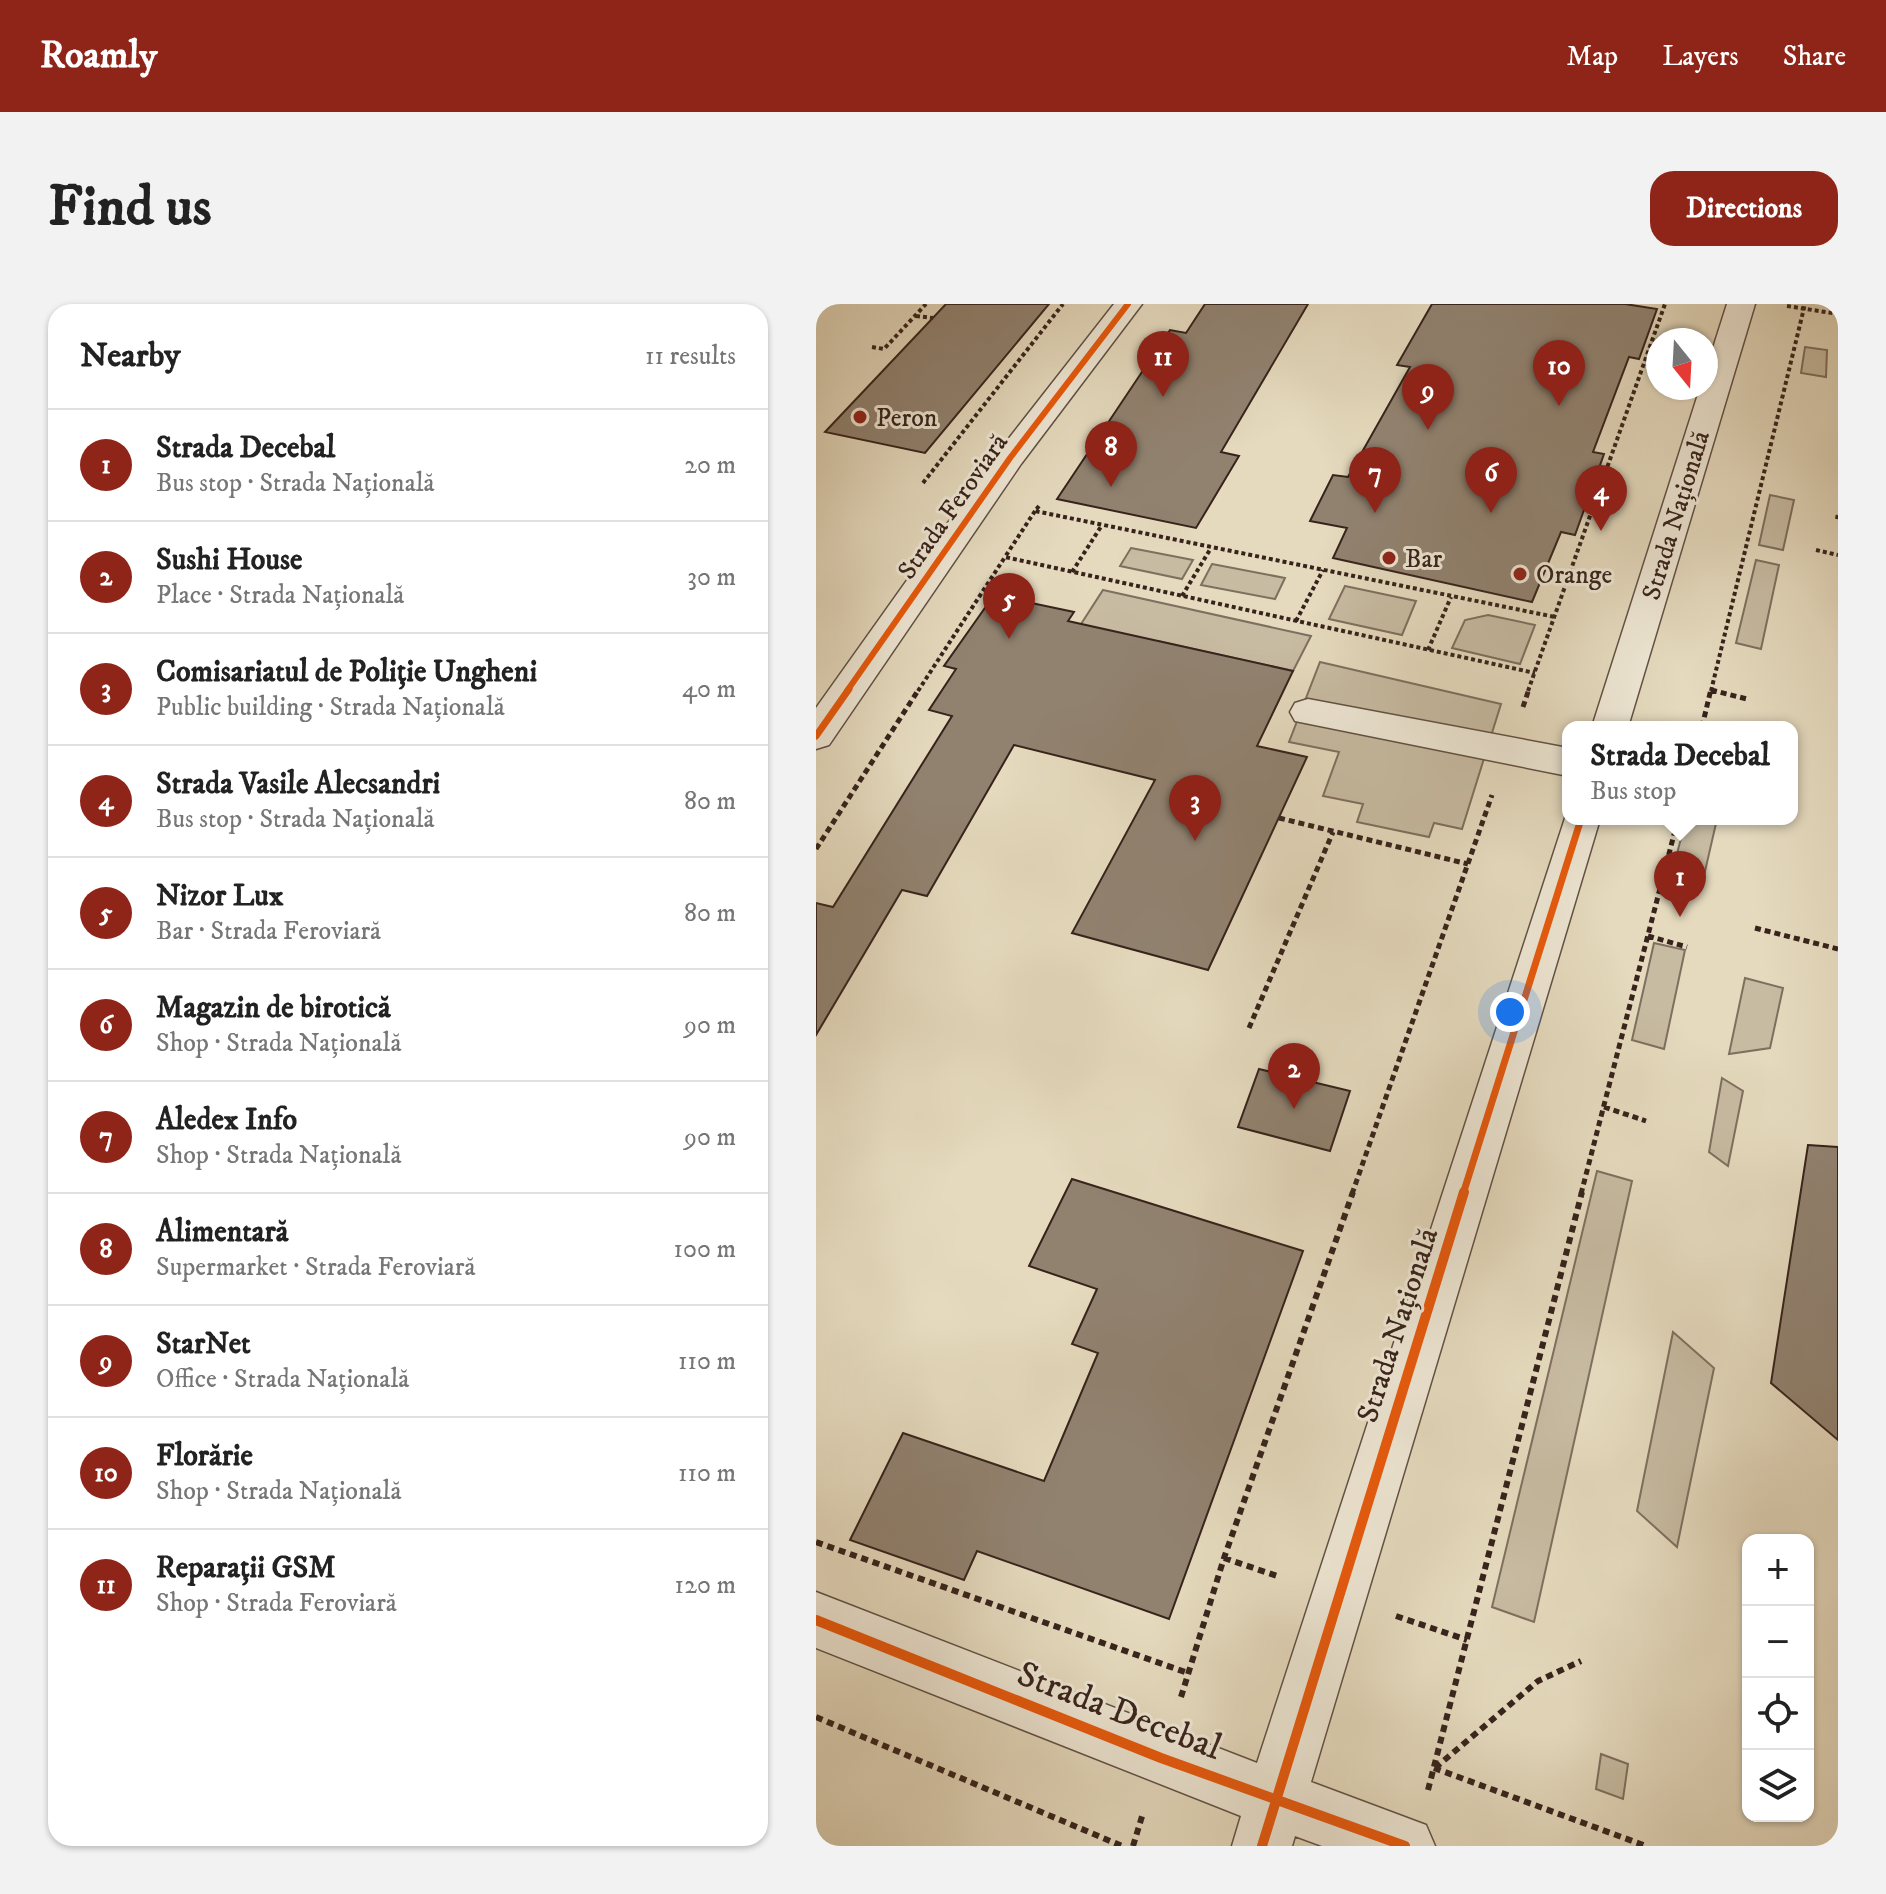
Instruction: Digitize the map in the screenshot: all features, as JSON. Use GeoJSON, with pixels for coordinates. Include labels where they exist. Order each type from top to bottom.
{"type":"FeatureCollection","features":[{"type":"Feature","properties":{"kind":"street","name":"Strada Feroviară"},"geometry":{"type":"LineString","coordinates":[[816,736],[1010,458],[1128,304]]}},
{"type":"Feature","properties":{"kind":"street","name":"Strada Națională"},"geometry":{"type":"LineString","coordinates":[[1612,721],[1741,304]]}},
{"type":"Feature","properties":{"kind":"street"},"geometry":{"type":"LineString","coordinates":[[1308,712],[1562,761]]}},
{"type":"Feature","properties":{"kind":"street","name":"Strada Națională"},"geometry":{"type":"LineString","coordinates":[[1269,1822],[1579,825]]}},
{"type":"Feature","properties":{"kind":"street","name":"Strada Decebal"},"geometry":{"type":"LineString","coordinates":[[816,1620],[1161,1758],[1269,1822],[1405,1846]]}},
{"type":"Feature","properties":{"kind":"path"},"geometry":{"type":"LineString","coordinates":[[872,347],[884,349],[926,304]]}},
{"type":"Feature","properties":{"kind":"path"},"geometry":{"type":"LineString","coordinates":[[923,483],[1063,304]]}},
{"type":"Feature","properties":{"kind":"path"},"geometry":{"type":"LineString","coordinates":[[1133,1846],[1224,1558],[1665,304]]}},
{"type":"Feature","properties":{"kind":"path"},"geometry":{"type":"LineString","coordinates":[[1778,304],[1805,306],[1838,314]]}},
{"type":"Feature","properties":{"kind":"path"},"geometry":{"type":"LineString","coordinates":[[1703,721],[1805,306]]}},
{"type":"Feature","properties":{"kind":"path"},"geometry":{"type":"LineString","coordinates":[[915,316],[933,318]]}},
{"type":"Feature","properties":{"kind":"path"},"geometry":{"type":"LineString","coordinates":[[816,849],[1042,501]]}},
{"type":"Feature","properties":{"kind":"path"},"geometry":{"type":"LineString","coordinates":[[1035,511],[1555,617]]}},
{"type":"Feature","properties":{"kind":"path"},"geometry":{"type":"LineString","coordinates":[[1072,572],[1102,525]]}},
{"type":"Feature","properties":{"kind":"path"},"geometry":{"type":"LineString","coordinates":[[1182,596],[1211,548]]}},
{"type":"Feature","properties":{"kind":"path"},"geometry":{"type":"LineString","coordinates":[[1816,550],[1838,555]]}},
{"type":"Feature","properties":{"kind":"path"},"geometry":{"type":"LineString","coordinates":[[1005,557],[1535,673]]}},
{"type":"Feature","properties":{"kind":"path"},"geometry":{"type":"LineString","coordinates":[[1296,621],[1323,570]]}},
{"type":"Feature","properties":{"kind":"path"},"geometry":{"type":"LineString","coordinates":[[1428,650],[1451,597]]}},
{"type":"Feature","properties":{"kind":"path"},"geometry":{"type":"LineString","coordinates":[[1711,690],[1747,699]]}},
{"type":"Feature","properties":{"kind":"path"},"geometry":{"type":"LineString","coordinates":[[1279,818],[1468,864]]}},
{"type":"Feature","properties":{"kind":"path"},"geometry":{"type":"LineString","coordinates":[[1434,1768],[1676,825]]}},
{"type":"Feature","properties":{"kind":"path"},"geometry":{"type":"LineString","coordinates":[[1249,1028],[1333,832]]}},
{"type":"Feature","properties":{"kind":"path"},"geometry":{"type":"LineString","coordinates":[[1663,876],[1701,887]]}},
{"type":"Feature","properties":{"kind":"path"},"geometry":{"type":"LineString","coordinates":[[1755,928],[1838,949]]}},
{"type":"Feature","properties":{"kind":"path"},"geometry":{"type":"LineString","coordinates":[[1648,936],[1687,947]]}},
{"type":"Feature","properties":{"kind":"path"},"geometry":{"type":"LineString","coordinates":[[1604,1107],[1646,1121]]}},
{"type":"Feature","properties":{"kind":"path"},"geometry":{"type":"LineString","coordinates":[[816,1542],[1188,1673]]}},
{"type":"Feature","properties":{"kind":"path"},"geometry":{"type":"LineString","coordinates":[[1434,1768],[1538,1681],[1581,1661]]}},
{"type":"Feature","properties":{"kind":"path"},"geometry":{"type":"LineString","coordinates":[[816,1717],[1122,1846]]}},
{"type":"Feature","properties":{"kind":"path"},"geometry":{"type":"LineString","coordinates":[[1434,1768],[1646,1846]]}},
{"type":"Feature","properties":{"kind":"shaded area"},"geometry":{"type":"Polygon","coordinates":[[[1805,347],[1827,350],[1826,377],[1801,373],[1805,347]]]}},
{"type":"Feature","properties":{"kind":"shaded area"},"geometry":{"type":"Polygon","coordinates":[[[1770,495],[1794,500],[1783,550],[1759,545],[1770,495]]]}},
{"type":"Feature","properties":{"kind":"shaded area"},"geometry":{"type":"Polygon","coordinates":[[[1131,548],[1193,560],[1182,579],[1120,566],[1131,548]]]}},
{"type":"Feature","properties":{"kind":"shaded area"},"geometry":{"type":"Polygon","coordinates":[[[1756,560],[1779,565],[1761,649],[1736,643],[1756,560]]]}},
{"type":"Feature","properties":{"kind":"shaded area"},"geometry":{"type":"Polygon","coordinates":[[[1212,564],[1285,578],[1275,599],[1201,585],[1212,564]]]}},
{"type":"Feature","properties":{"kind":"shaded area"},"geometry":{"type":"Polygon","coordinates":[[[1345,586],[1416,601],[1402,635],[1329,619],[1345,586]]]}},
{"type":"Feature","properties":{"kind":"shaded area"},"geometry":{"type":"Polygon","coordinates":[[[1103,590],[1311,636],[1293,671],[1158,641],[1063,652],[1103,590]]]}},
{"type":"Feature","properties":{"kind":"shaded area"},"geometry":{"type":"Polygon","coordinates":[[[1488,615],[1535,625],[1520,664],[1452,648],[1465,620],[1488,615]]]}},
{"type":"Feature","properties":{"kind":"shaded area"},"geometry":{"type":"Polygon","coordinates":[[[1320,662],[1501,704],[1462,829],[1434,823],[1429,837],[1357,822],[1363,804],[1323,796],[1339,752],[1289,742],[1320,662]]]}},
{"type":"Feature","properties":{"kind":"shaded area"},"geometry":{"type":"Polygon","coordinates":[[[1684,825],[1716,825],[1703,880],[1672,873],[1684,825]]]}},
{"type":"Feature","properties":{"kind":"shaded area"},"geometry":{"type":"Polygon","coordinates":[[[1654,943],[1685,950],[1664,1049],[1632,1040],[1654,943]]]}},
{"type":"Feature","properties":{"kind":"shaded area"},"geometry":{"type":"Polygon","coordinates":[[[1745,978],[1783,988],[1770,1048],[1729,1054],[1745,978]]]}},
{"type":"Feature","properties":{"kind":"shaded area"},"geometry":{"type":"Polygon","coordinates":[[[1722,1078],[1743,1091],[1728,1166],[1709,1152],[1722,1078]]]}},
{"type":"Feature","properties":{"kind":"shaded area"},"geometry":{"type":"Polygon","coordinates":[[[1597,1171],[1632,1181],[1534,1622],[1492,1607],[1597,1171]]]}},
{"type":"Feature","properties":{"kind":"shaded area"},"geometry":{"type":"Polygon","coordinates":[[[1673,1332],[1714,1368],[1677,1547],[1637,1511],[1673,1332]]]}},
{"type":"Feature","properties":{"kind":"shaded area"},"geometry":{"type":"Polygon","coordinates":[[[1601,1754],[1628,1764],[1623,1799],[1596,1789],[1601,1754]]]}},
{"type":"Feature","properties":{"kind":"building"},"geometry":{"type":"Polygon","coordinates":[[[946,304],[1049,304],[925,453],[825,432],[946,304]]]}},
{"type":"Feature","properties":{"kind":"building"},"geometry":{"type":"Polygon","coordinates":[[[1205,304],[1308,304],[1221,452],[1239,456],[1196,528],[1057,499],[1170,330],[1186,333],[1205,304]]]}},
{"type":"Feature","properties":{"kind":"building"},"geometry":{"type":"Polygon","coordinates":[[[1432,304],[1625,304],[1657,309],[1650,328],[1646,328],[1646,340],[1639,359],[1629,357],[1593,452],[1604,454],[1575,535],[1561,532],[1532,602],[1333,558],[1347,528],[1310,521],[1333,475],[1348,477],[1410,367],[1397,365],[1432,304]]]}},
{"type":"Feature","properties":{"kind":"building"},"geometry":{"type":"Polygon","coordinates":[[[994,595],[1074,612],[1068,621],[1293,671],[1257,746],[1307,757],[1208,970],[1072,933],[1155,780],[1014,745],[927,896],[902,890],[816,1035],[816,903],[833,907],[952,716],[929,710],[956,669],[944,666],[994,595]]]}},
{"type":"Feature","properties":{"kind":"building"},"geometry":{"type":"Polygon","coordinates":[[[1259,1069],[1350,1091],[1330,1151],[1238,1127],[1259,1069]]]}},
{"type":"Feature","properties":{"kind":"building"},"geometry":{"type":"Polygon","coordinates":[[[1808,1145],[1838,1147],[1838,1440],[1771,1383],[1808,1145]]]}},
{"type":"Feature","properties":{"kind":"building"},"geometry":{"type":"Polygon","coordinates":[[[1072,1179],[1303,1251],[1169,1619],[977,1551],[964,1580],[850,1540],[903,1433],[1044,1481],[1098,1353],[1072,1344],[1097,1289],[1029,1266],[1072,1179]]]}},
{"type":"Feature","properties":{"kind":"cycle path"},"geometry":{"type":"LineString","coordinates":[[816,736],[1010,458],[1128,304]]}},
{"type":"Feature","properties":{"kind":"cycle path"},"geometry":{"type":"LineString","coordinates":[[1262,1846],[1337,1595],[1579,825]]}},
{"type":"Feature","properties":{"kind":"cycle path"},"geometry":{"type":"LineString","coordinates":[[816,1620],[1161,1758],[1405,1846]]}},
{"type":"Feature","properties":{"kind":"place","name":"Reparații GSM"},"geometry":{"type":"Point","coordinates":[1163,397]}},
{"type":"Feature","properties":{"kind":"place","name":"Florărie"},"geometry":{"type":"Point","coordinates":[1559,406]}},
{"type":"Feature","properties":{"kind":"place","name":"Peron"},"geometry":{"type":"Point","coordinates":[860,417]}},
{"type":"Feature","properties":{"kind":"place","name":"StarNet"},"geometry":{"type":"Point","coordinates":[1428,430]}},
{"type":"Feature","properties":{"kind":"place","name":"Alimentară"},"geometry":{"type":"Point","coordinates":[1111,487]}},
{"type":"Feature","properties":{"kind":"place","name":"Aledex Info"},"geometry":{"type":"Point","coordinates":[1375,513]}},
{"type":"Feature","properties":{"kind":"place","name":"Magazin de birotică"},"geometry":{"type":"Point","coordinates":[1491,513]}},
{"type":"Feature","properties":{"kind":"place","name":"Strada Vasile Alecsandri"},"geometry":{"type":"Point","coordinates":[1601,531]}},
{"type":"Feature","properties":{"kind":"place","name":"Bar"},"geometry":{"type":"Point","coordinates":[1389,558]}},
{"type":"Feature","properties":{"kind":"place","name":"Orange"},"geometry":{"type":"Point","coordinates":[1520,574]}},
{"type":"Feature","properties":{"kind":"place","name":"Nizor Lux"},"geometry":{"type":"Point","coordinates":[1009,639]}},
{"type":"Feature","properties":{"kind":"place","name":"Comisariatul de Poliție Ungheni"},"geometry":{"type":"Point","coordinates":[1195,841]}},
{"type":"Feature","properties":{"kind":"place","name":"Strada Decebal"},"geometry":{"type":"Point","coordinates":[1680,917]}},
{"type":"Feature","properties":{"kind":"place","name":"Sushi House"},"geometry":{"type":"Point","coordinates":[1294,1109]}}]}
